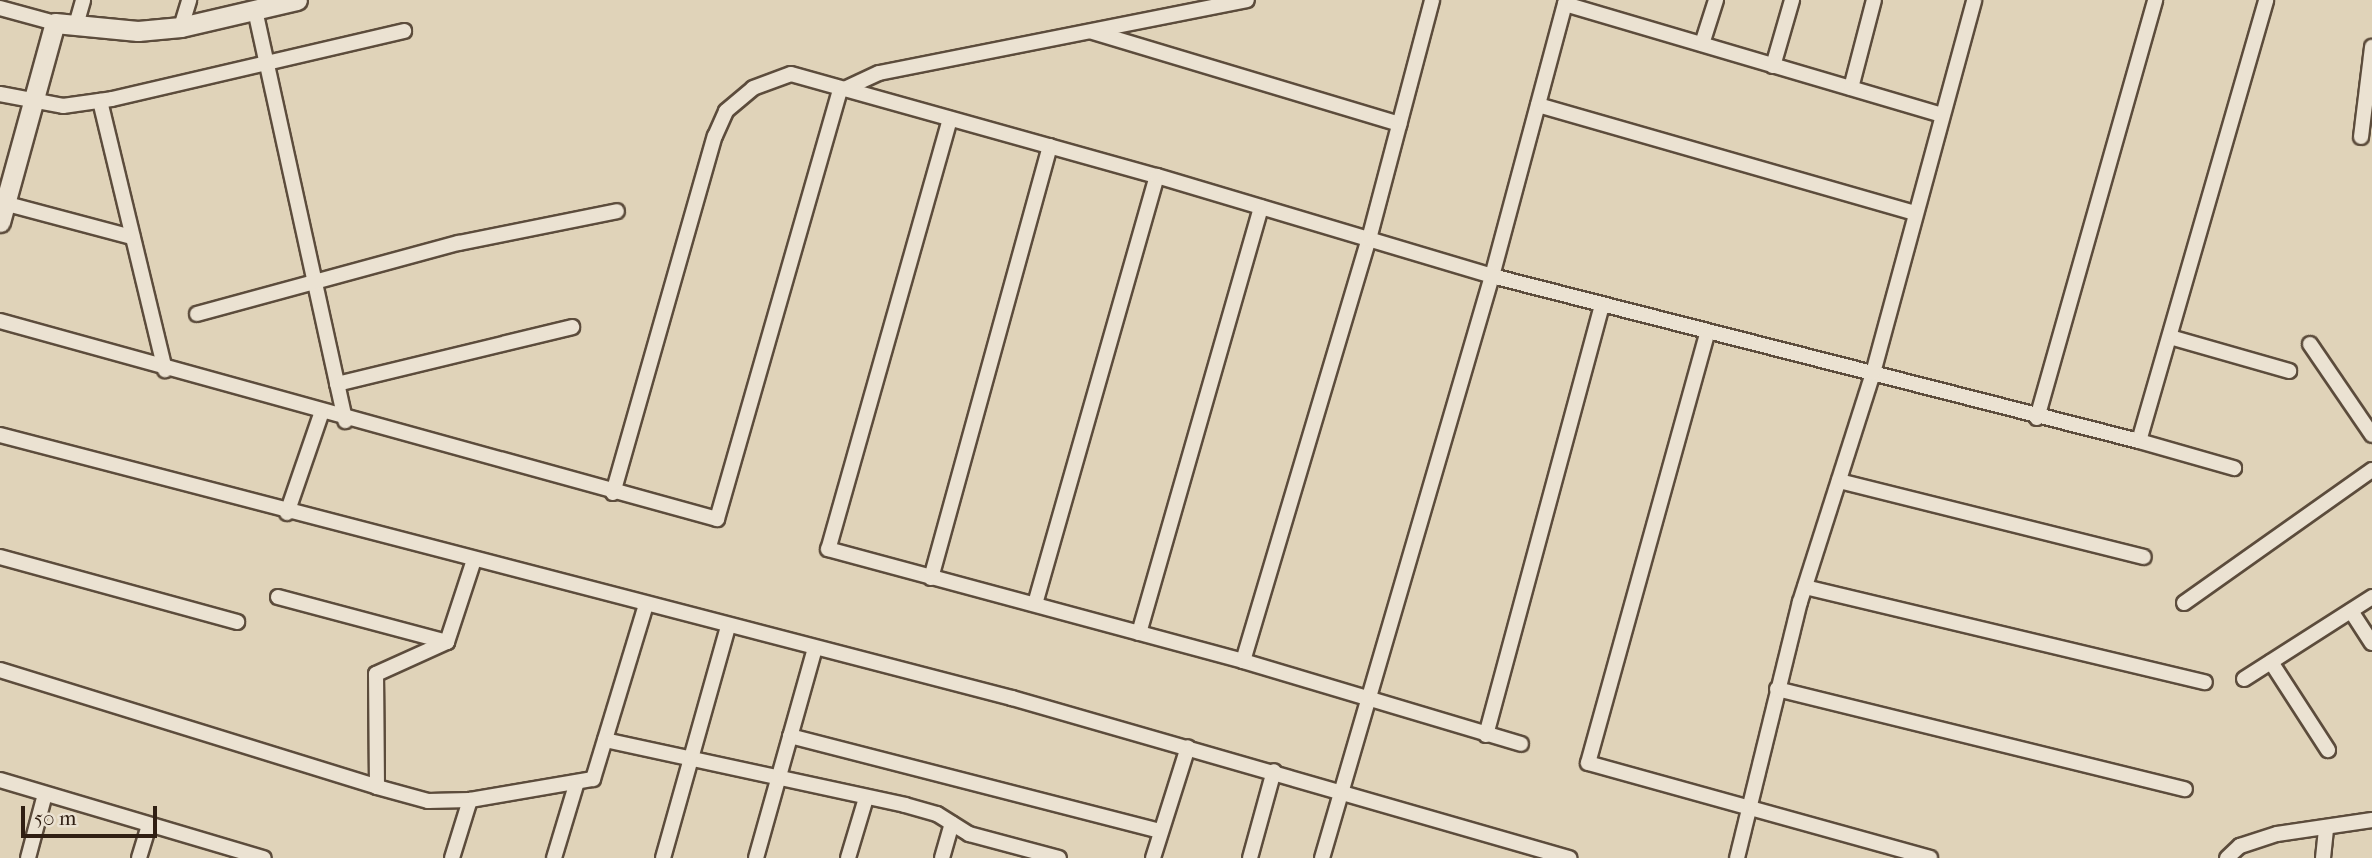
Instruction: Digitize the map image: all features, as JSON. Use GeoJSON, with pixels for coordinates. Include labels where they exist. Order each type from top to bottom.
{"type":"FeatureCollection","features":[{"type":"Feature","properties":{"kind":"street"},"geometry":{"type":"LineString","coordinates":[[76,25],[83,0]]}},
{"type":"Feature","properties":{"kind":"street"},"geometry":{"type":"LineString","coordinates":[[181,27],[189,0]]}},
{"type":"Feature","properties":{"kind":"street"},"geometry":{"type":"LineString","coordinates":[[0,8],[55,23],[181,27],[298,0]]}},
{"type":"Feature","properties":{"kind":"street"},"geometry":{"type":"LineString","coordinates":[[840,90],[879,73],[1247,0]]}},
{"type":"Feature","properties":{"kind":"street"},"geometry":{"type":"LineString","coordinates":[[1243,661],[1369,239],[1432,0]]}},
{"type":"Feature","properties":{"kind":"street"},"geometry":{"type":"LineString","coordinates":[[1702,44],[1716,0]]}},
{"type":"Feature","properties":{"kind":"street"},"geometry":{"type":"LineString","coordinates":[[1773,66],[1792,0]]}},
{"type":"Feature","properties":{"kind":"street"},"geometry":{"type":"LineString","coordinates":[[1850,88],[1874,0]]}},
{"type":"Feature","properties":{"kind":"street"},"geometry":{"type":"LineString","coordinates":[[1737,858],[1777,689],[1805,587],[1873,373],[1974,0]]}},
{"type":"Feature","properties":{"kind":"street"},"geometry":{"type":"LineString","coordinates":[[2037,418],[2155,0]]}},
{"type":"Feature","properties":{"kind":"street"},"geometry":{"type":"LineString","coordinates":[[2139,441],[2266,0]]}},
{"type":"Feature","properties":{"kind":"street"},"geometry":{"type":"LineString","coordinates":[[1322,858],[1492,276],[1566,2],[1942,115]]}},
{"type":"Feature","properties":{"kind":"street"},"geometry":{"type":"LineString","coordinates":[[255,10],[345,421]]}},
{"type":"Feature","properties":{"kind":"street"},"geometry":{"type":"LineString","coordinates":[[55,23],[2,209],[132,237]]}},
{"type":"Feature","properties":{"kind":"street"},"geometry":{"type":"LineString","coordinates":[[0,94],[33,103],[100,101],[404,31]]}},
{"type":"Feature","properties":{"kind":"street"},"geometry":{"type":"LineString","coordinates":[[1092,32],[1399,124]]}},
{"type":"Feature","properties":{"kind":"street"},"geometry":{"type":"LineString","coordinates":[[2361,137],[2372,47]]}},
{"type":"Feature","properties":{"kind":"street"},"geometry":{"type":"LineString","coordinates":[[613,493],[726,111],[778,76],[791,74],[840,90],[1157,176],[1492,276],[1707,334],[1873,373],[2037,418],[2139,441],[2234,468]]}},
{"type":"Feature","properties":{"kind":"street"},"geometry":{"type":"LineString","coordinates":[[0,321],[345,421],[716,519],[840,90]]}},
{"type":"Feature","properties":{"kind":"street"},"geometry":{"type":"LineString","coordinates":[[100,101],[164,370]]}},
{"type":"Feature","properties":{"kind":"street"},"geometry":{"type":"LineString","coordinates":[[1538,105],[1915,213]]}},
{"type":"Feature","properties":{"kind":"street"},"geometry":{"type":"LineString","coordinates":[[950,119],[828,549],[1243,661],[1521,744]]}},
{"type":"Feature","properties":{"kind":"street"},"geometry":{"type":"LineString","coordinates":[[931,578],[1049,146]]}},
{"type":"Feature","properties":{"kind":"street"},"geometry":{"type":"LineString","coordinates":[[1035,604],[1157,176]]}},
{"type":"Feature","properties":{"kind":"street"},"geometry":{"type":"LineString","coordinates":[[1139,633],[1261,207]]}},
{"type":"Feature","properties":{"kind":"street"},"geometry":{"type":"LineString","coordinates":[[197,314],[314,279],[617,211]]}},
{"type":"Feature","properties":{"kind":"street"},"geometry":{"type":"LineString","coordinates":[[1486,735],[1602,306]]}},
{"type":"Feature","properties":{"kind":"street"},"geometry":{"type":"LineString","coordinates":[[337,384],[572,327]]}},
{"type":"Feature","properties":{"kind":"street"},"geometry":{"type":"LineString","coordinates":[[1707,334],[1587,763],[1930,858]]}},
{"type":"Feature","properties":{"kind":"street"},"geometry":{"type":"LineString","coordinates":[[2169,337],[2289,371]]}},
{"type":"Feature","properties":{"kind":"street"},"geometry":{"type":"LineString","coordinates":[[2310,344],[2372,435]]}},
{"type":"Feature","properties":{"kind":"street"},"geometry":{"type":"LineString","coordinates":[[287,513],[321,414]]}},
{"type":"Feature","properties":{"kind":"street"},"geometry":{"type":"LineString","coordinates":[[0,435],[287,513],[1188,747],[1569,858]]}},
{"type":"Feature","properties":{"kind":"street"},"geometry":{"type":"LineString","coordinates":[[2184,603],[2372,470]]}},
{"type":"Feature","properties":{"kind":"street"},"geometry":{"type":"LineString","coordinates":[[1839,481],[2144,557]]}},
{"type":"Feature","properties":{"kind":"street"},"geometry":{"type":"LineString","coordinates":[[0,557],[237,622]]}},
{"type":"Feature","properties":{"kind":"street"},"geometry":{"type":"LineString","coordinates":[[377,787],[376,674],[447,642],[474,561]]}},
{"type":"Feature","properties":{"kind":"street"},"geometry":{"type":"LineString","coordinates":[[1805,587],[2205,682]]}},
{"type":"Feature","properties":{"kind":"street"},"geometry":{"type":"LineString","coordinates":[[278,597],[447,642]]}},
{"type":"Feature","properties":{"kind":"street"},"geometry":{"type":"LineString","coordinates":[[2244,679],[2372,597]]}},
{"type":"Feature","properties":{"kind":"street"},"geometry":{"type":"LineString","coordinates":[[0,670],[377,787],[428,801],[470,800],[576,785],[593,779],[646,605]]}},
{"type":"Feature","properties":{"kind":"street"},"geometry":{"type":"LineString","coordinates":[[2351,611],[2372,643]]}},
{"type":"Feature","properties":{"kind":"street"},"geometry":{"type":"LineString","coordinates":[[663,858],[728,626]]}},
{"type":"Feature","properties":{"kind":"street"},"geometry":{"type":"LineString","coordinates":[[755,858],[815,648]]}},
{"type":"Feature","properties":{"kind":"street"},"geometry":{"type":"LineString","coordinates":[[2272,662],[2328,750]]}},
{"type":"Feature","properties":{"kind":"street"},"geometry":{"type":"LineString","coordinates":[[1777,689],[2185,789]]}},
{"type":"Feature","properties":{"kind":"street"},"geometry":{"type":"LineString","coordinates":[[790,736],[1161,831]]}},
{"type":"Feature","properties":{"kind":"street"},"geometry":{"type":"LineString","coordinates":[[605,740],[866,798],[952,823],[1033,855],[1059,858]]}},
{"type":"Feature","properties":{"kind":"street"},"geometry":{"type":"LineString","coordinates":[[1153,858],[1188,747]]}},
{"type":"Feature","properties":{"kind":"street"},"geometry":{"type":"LineString","coordinates":[[1250,858],[1274,771]]}},
{"type":"Feature","properties":{"kind":"street"},"geometry":{"type":"LineString","coordinates":[[0,780],[241,855],[264,858]]}},
{"type":"Feature","properties":{"kind":"street"},"geometry":{"type":"LineString","coordinates":[[554,858],[576,785]]}},
{"type":"Feature","properties":{"kind":"street"},"geometry":{"type":"LineString","coordinates":[[28,858],[45,794]]}},
{"type":"Feature","properties":{"kind":"street"},"geometry":{"type":"LineString","coordinates":[[848,858],[866,798]]}},
{"type":"Feature","properties":{"kind":"street"},"geometry":{"type":"LineString","coordinates":[[453,858],[470,800]]}},
{"type":"Feature","properties":{"kind":"street"},"geometry":{"type":"LineString","coordinates":[[2227,858],[2240,846],[2372,820]]}},
{"type":"Feature","properties":{"kind":"street"},"geometry":{"type":"LineString","coordinates":[[942,858],[952,823]]}},
{"type":"Feature","properties":{"kind":"street"},"geometry":{"type":"LineString","coordinates":[[139,858],[149,825]]}},
{"type":"Feature","properties":{"kind":"street"},"geometry":{"type":"LineString","coordinates":[[2323,858],[2326,827]]}}]}
